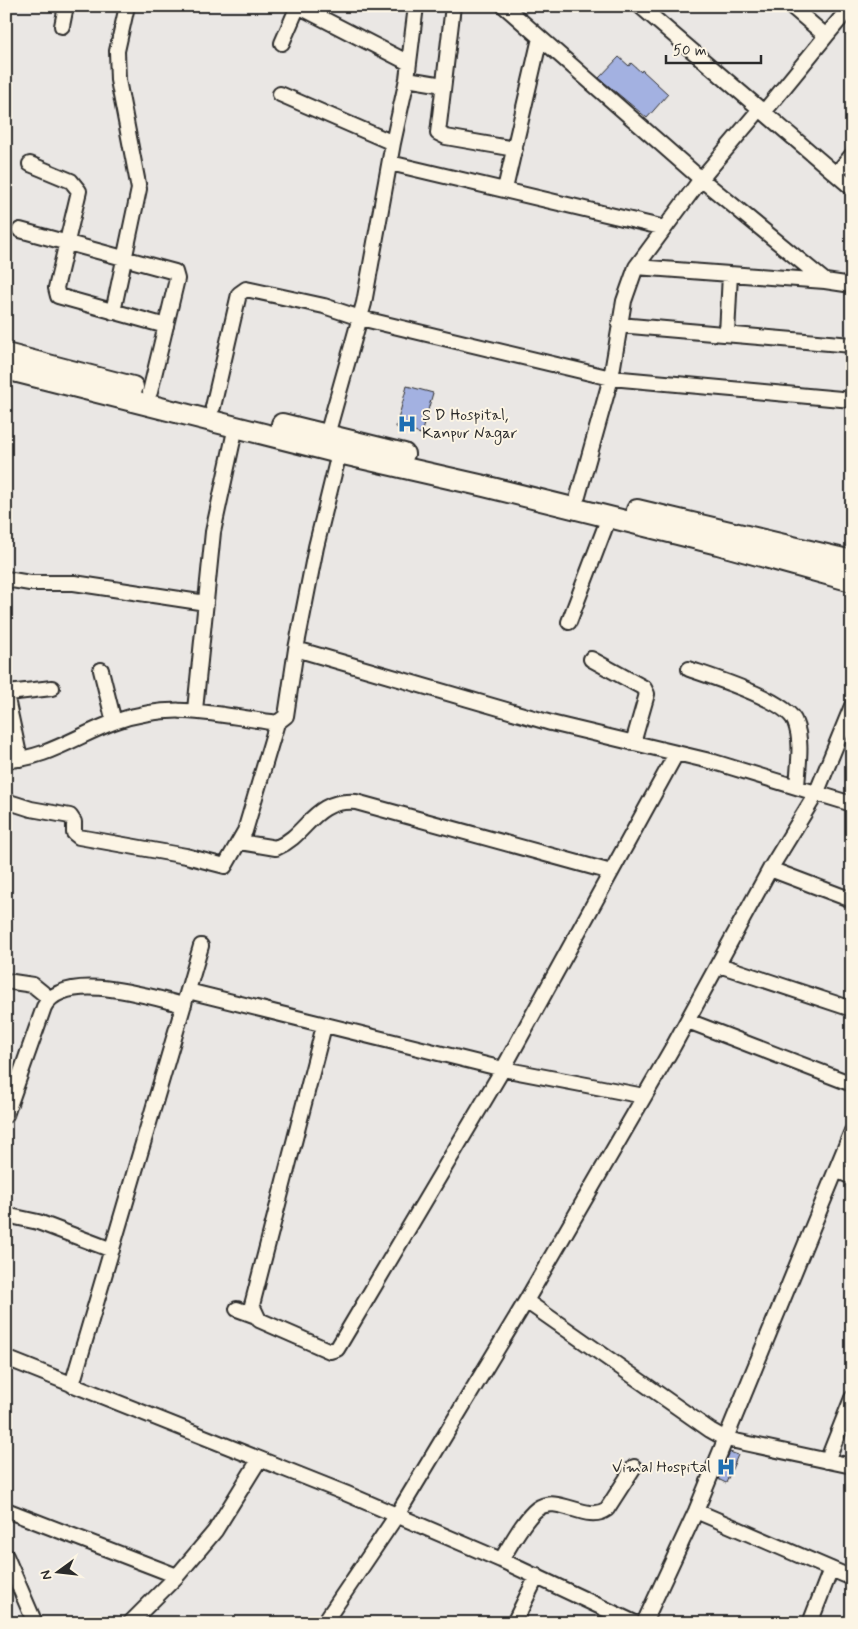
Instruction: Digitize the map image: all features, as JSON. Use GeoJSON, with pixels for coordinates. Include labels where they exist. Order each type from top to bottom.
{"type":"FeatureCollection","features":[{"type":"Feature","properties":{"kind":"highway"},"geometry":{"type":"LineString","coordinates":[[6,354],[150,392],[852,561]]}},
{"type":"Feature","properties":{"kind":"highway"},"geometry":{"type":"LineString","coordinates":[[6,369],[339,453],[609,518],[852,581]]}},
{"type":"Feature","properties":{"kind":"street"},"geometry":{"type":"LineString","coordinates":[[62,26],[66,6]]}},
{"type":"Feature","properties":{"kind":"street"},"geometry":{"type":"LineString","coordinates":[[113,312],[124,257],[136,212],[139,189],[118,80],[117,51],[127,6]]}},
{"type":"Feature","properties":{"kind":"street"},"geometry":{"type":"LineString","coordinates":[[282,43],[298,6],[409,63]]}},
{"type":"Feature","properties":{"kind":"street"},"geometry":{"type":"LineString","coordinates":[[327,435],[360,318],[407,79],[416,6]]}},
{"type":"Feature","properties":{"kind":"street"},"geometry":{"type":"LineString","coordinates":[[453,6],[438,133],[446,137],[515,148]]}},
{"type":"Feature","properties":{"kind":"street"},"geometry":{"type":"LineString","coordinates":[[504,6],[701,179],[825,281]]}},
{"type":"Feature","properties":{"kind":"street"},"geometry":{"type":"LineString","coordinates":[[640,6],[852,188]]}},
{"type":"Feature","properties":{"kind":"street"},"geometry":{"type":"LineString","coordinates":[[791,6],[826,36]]}},
{"type":"Feature","properties":{"kind":"street"},"geometry":{"type":"LineString","coordinates":[[578,496],[611,378],[624,300],[636,267],[701,179],[762,111],[851,6]]}},
{"type":"Feature","properties":{"kind":"street"},"geometry":{"type":"LineString","coordinates":[[505,189],[540,38]]}},
{"type":"Feature","properties":{"kind":"street"},"geometry":{"type":"LineString","coordinates":[[407,79],[443,85]]}},
{"type":"Feature","properties":{"kind":"street"},"geometry":{"type":"LineString","coordinates":[[280,94],[393,144]]}},
{"type":"Feature","properties":{"kind":"street"},"geometry":{"type":"LineString","coordinates":[[836,174],[852,155]]}},
{"type":"Feature","properties":{"kind":"street"},"geometry":{"type":"LineString","coordinates":[[390,163],[665,228]]}},
{"type":"Feature","properties":{"kind":"street"},"geometry":{"type":"LineString","coordinates":[[30,164],[76,185],[79,191],[56,288],[58,296],[166,326]]}},
{"type":"Feature","properties":{"kind":"street"},"geometry":{"type":"LineString","coordinates":[[20,230],[175,272],[177,279],[150,392]]}},
{"type":"Feature","properties":{"kind":"street"},"geometry":{"type":"LineString","coordinates":[[636,267],[825,281],[852,285]]}},
{"type":"Feature","properties":{"kind":"street"},"geometry":{"type":"LineString","coordinates":[[727,334],[730,274]]}},
{"type":"Feature","properties":{"kind":"street"},"geometry":{"type":"LineString","coordinates":[[213,407],[239,294],[243,290],[324,306],[360,318],[611,378],[852,400]]}},
{"type":"Feature","properties":{"kind":"street"},"geometry":{"type":"LineString","coordinates":[[619,325],[852,345]]}},
{"type":"Feature","properties":{"kind":"street"},"geometry":{"type":"LineString","coordinates":[[195,710],[213,532],[236,426]]}},
{"type":"Feature","properties":{"kind":"street"},"geometry":{"type":"LineString","coordinates":[[6,801],[31,809],[70,816],[74,822],[74,833],[79,837],[186,856],[225,866],[240,842],[277,723],[286,716],[296,649],[316,547],[339,453]]}},
{"type":"Feature","properties":{"kind":"street"},"geometry":{"type":"LineString","coordinates":[[568,622],[609,518]]}},
{"type":"Feature","properties":{"kind":"street"},"geometry":{"type":"LineString","coordinates":[[6,579],[30,584],[74,583],[206,603]]}},
{"type":"Feature","properties":{"kind":"street"},"geometry":{"type":"LineString","coordinates":[[296,649],[551,723],[714,762],[852,804]]}},
{"type":"Feature","properties":{"kind":"street"},"geometry":{"type":"LineString","coordinates":[[590,659],[644,688],[647,694],[633,743]]}},
{"type":"Feature","properties":{"kind":"street"},"geometry":{"type":"LineString","coordinates":[[689,669],[771,700],[795,720],[799,738],[797,787]]}},
{"type":"Feature","properties":{"kind":"street"},"geometry":{"type":"LineString","coordinates":[[101,670],[114,722]]}},
{"type":"Feature","properties":{"kind":"street"},"geometry":{"type":"LineString","coordinates":[[52,688],[15,690],[7,695],[13,760],[42,753],[114,722],[143,714],[195,710],[277,723]]}},
{"type":"Feature","properties":{"kind":"street"},"geometry":{"type":"LineString","coordinates":[[324,1623],[397,1515],[526,1301],[688,1021],[770,869],[816,794],[852,706]]}},
{"type":"Feature","properties":{"kind":"street"},"geometry":{"type":"LineString","coordinates":[[237,1309],[256,1316],[325,1350],[337,1348],[503,1069],[676,754]]}},
{"type":"Feature","properties":{"kind":"street"},"geometry":{"type":"LineString","coordinates":[[240,842],[276,848],[287,841],[322,808],[336,803],[356,802],[611,872]]}},
{"type":"Feature","properties":{"kind":"street"},"geometry":{"type":"LineString","coordinates":[[770,869],[852,900]]}},
{"type":"Feature","properties":{"kind":"street"},"geometry":{"type":"LineString","coordinates":[[72,1385],[201,946]]}},
{"type":"Feature","properties":{"kind":"street"},"geometry":{"type":"LineString","coordinates":[[718,966],[852,1009]]}},
{"type":"Feature","properties":{"kind":"street"},"geometry":{"type":"LineString","coordinates":[[6,981],[33,985],[49,998]]}},
{"type":"Feature","properties":{"kind":"street"},"geometry":{"type":"LineString","coordinates":[[6,1114],[49,998],[61,991],[107,989],[184,1005]]}},
{"type":"Feature","properties":{"kind":"street"},"geometry":{"type":"LineString","coordinates":[[188,991],[503,1069],[644,1096]]}},
{"type":"Feature","properties":{"kind":"street"},"geometry":{"type":"LineString","coordinates":[[688,1021],[852,1084]]}},
{"type":"Feature","properties":{"kind":"street"},"geometry":{"type":"LineString","coordinates":[[256,1316],[252,1305],[255,1288],[324,1026]]}},
{"type":"Feature","properties":{"kind":"street"},"geometry":{"type":"LineString","coordinates":[[644,1623],[696,1511],[852,1131]]}},
{"type":"Feature","properties":{"kind":"street"},"geometry":{"type":"LineString","coordinates":[[836,1170],[852,1177]]}},
{"type":"Feature","properties":{"kind":"street"},"geometry":{"type":"LineString","coordinates":[[6,1215],[38,1222],[112,1250]]}},
{"type":"Feature","properties":{"kind":"street"},"geometry":{"type":"LineString","coordinates":[[526,1301],[710,1430],[726,1439],[852,1466]]}},
{"type":"Feature","properties":{"kind":"street"},"geometry":{"type":"LineString","coordinates":[[6,1358],[397,1515],[537,1576],[636,1623]]}},
{"type":"Feature","properties":{"kind":"street"},"geometry":{"type":"LineString","coordinates":[[828,1461],[852,1398]]}},
{"type":"Feature","properties":{"kind":"street"},"geometry":{"type":"LineString","coordinates":[[130,1623],[177,1576],[215,1531],[259,1460]]}},
{"type":"Feature","properties":{"kind":"street"},"geometry":{"type":"LineString","coordinates":[[501,1560],[537,1509],[553,1505],[590,1514],[602,1512],[607,1508],[634,1467]]}},
{"type":"Feature","properties":{"kind":"street"},"geometry":{"type":"LineString","coordinates":[[6,1510],[177,1576]]}},
{"type":"Feature","properties":{"kind":"street"},"geometry":{"type":"LineString","coordinates":[[696,1511],[852,1578]]}},
{"type":"Feature","properties":{"kind":"street"},"geometry":{"type":"LineString","coordinates":[[6,1556],[35,1623]]}},
{"type":"Feature","properties":{"kind":"street"},"geometry":{"type":"LineString","coordinates":[[810,1623],[831,1569]]}},
{"type":"Feature","properties":{"kind":"street"},"geometry":{"type":"LineString","coordinates":[[514,1623],[537,1576]]}},
{"type":"Feature","properties":{"kind":"building"},"geometry":{"type":"Polygon","coordinates":[[[619,57],[629,66],[631,63],[641,72],[642,70],[668,94],[647,118],[599,78],[619,57]]]}},
{"type":"Feature","properties":{"kind":"building"},"geometry":{"type":"Polygon","coordinates":[[[407,386],[433,393],[421,434],[396,427],[407,386]]]}},
{"type":"Feature","properties":{"kind":"building"},"geometry":{"type":"Polygon","coordinates":[[[730,1452],[738,1455],[726,1483],[718,1479],[730,1452]]]}},
{"type":"Feature","properties":{"kind":"place","name":"S D Hospital, Kanpur Nagar"},"geometry":{"type":"Point","coordinates":[407,424]}},
{"type":"Feature","properties":{"kind":"place","name":"Vimal Hospital"},"geometry":{"type":"Point","coordinates":[726,1467]}}]}
